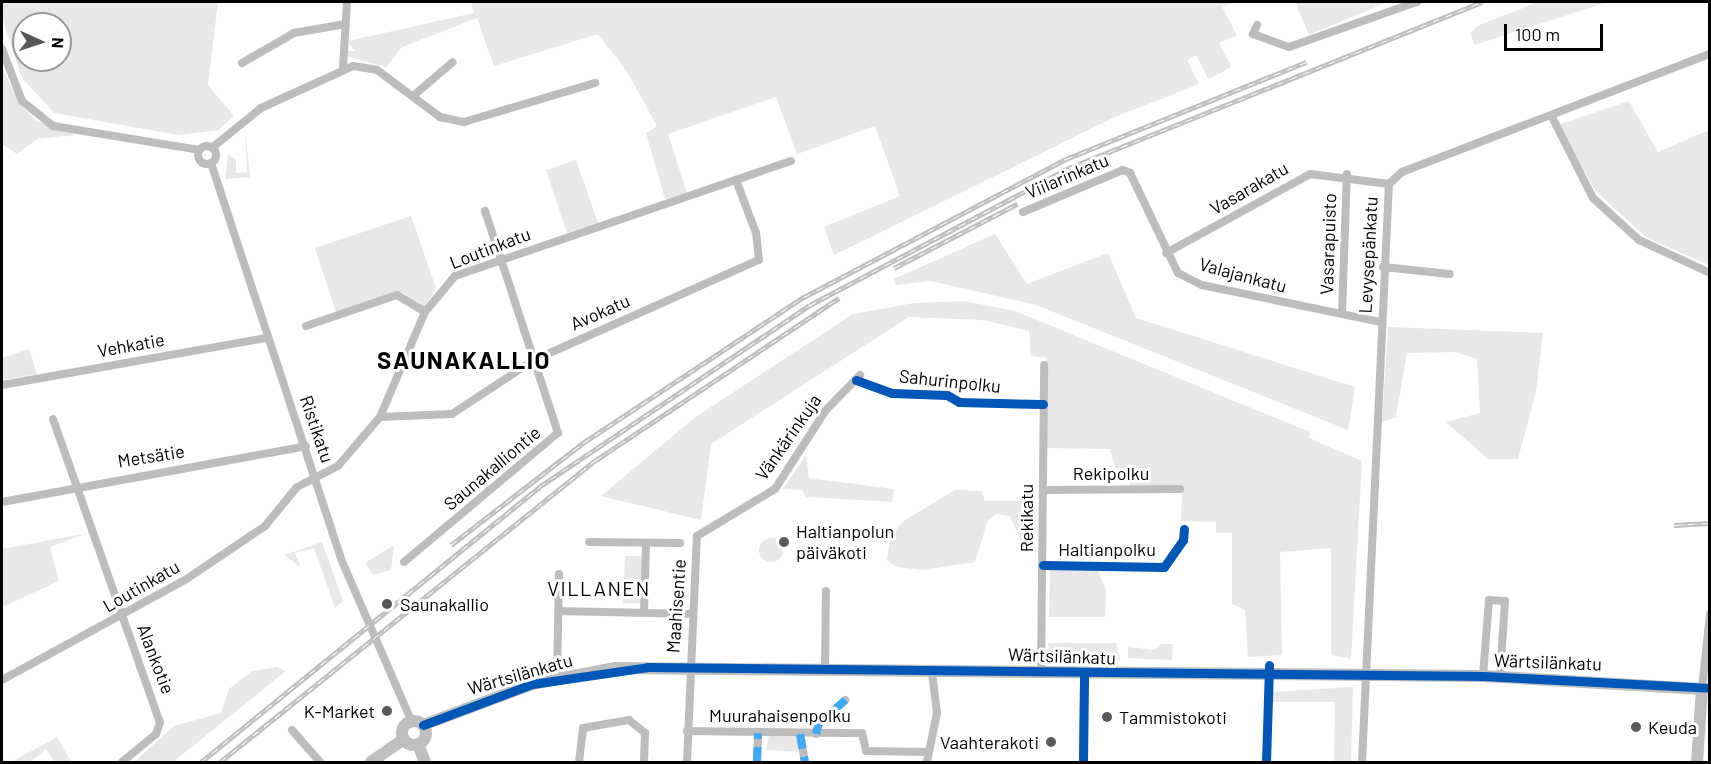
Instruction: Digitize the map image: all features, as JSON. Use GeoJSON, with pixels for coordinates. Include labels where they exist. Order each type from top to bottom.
{"type":"FeatureCollection","features":[{"type":"Feature","properties":{"kind":"street"},"geometry":{"type":"LineString","coordinates":[[343,67],[347,2]]}},
{"type":"Feature","properties":{"kind":"street"},"geometry":{"type":"LineString","coordinates":[[1257,25],[1253,34],[1288,47],[1417,2]]}},
{"type":"Feature","properties":{"kind":"street"},"geometry":{"type":"LineString","coordinates":[[242,63],[294,33],[345,24]]}},
{"type":"Feature","properties":{"kind":"street"},"geometry":{"type":"LineString","coordinates":[[2,49],[22,101],[53,126],[199,150],[213,147],[261,108],[343,67],[377,70],[440,117],[464,122],[595,83]]}},
{"type":"Feature","properties":{"kind":"street","name":"Levysepänkatu"},"geometry":{"type":"LineString","coordinates":[[1362,762],[1383,267],[1389,184],[1402,172],[1710,54]]}},
{"type":"Feature","properties":{"kind":"street"},"geometry":{"type":"LineString","coordinates":[[412,96],[453,62]]}},
{"type":"Feature","properties":{"kind":"street"},"geometry":{"type":"LineString","coordinates":[[1551,115],[1593,198],[1639,240],[1710,273]]}},
{"type":"Feature","properties":{"kind":"street"},"geometry":{"type":"LineString","coordinates":[[199,150],[200,161],[211,163],[216,157],[213,147]]}},
{"type":"Feature","properties":{"kind":"street","name":"Loutinkatu"},"geometry":{"type":"LineString","coordinates":[[2,680],[121,617],[260,531],[291,492],[317,479],[353,453],[380,417],[425,312],[456,276],[791,161]]}},
{"type":"Feature","properties":{"kind":"street","name":"Ristikatu"},"geometry":{"type":"LineString","coordinates":[[211,163],[267,338],[306,446],[361,614],[403,700],[417,723]]}},
{"type":"Feature","properties":{"kind":"street","name":"Viilarinkatu"},"geometry":{"type":"LineString","coordinates":[[1023,212],[1123,170]]}},
{"type":"Feature","properties":{"kind":"street","name":"Valajankatu"},"geometry":{"type":"LineString","coordinates":[[1123,170],[1130,173],[1166,253],[1178,273],[1202,285],[1381,322]]}},
{"type":"Feature","properties":{"kind":"street","name":"Vasarakatu"},"geometry":{"type":"LineString","coordinates":[[1166,253],[1302,177],[1347,174],[1389,184]]}},
{"type":"Feature","properties":{"kind":"street","name":"Vasarapuisto"},"geometry":{"type":"LineString","coordinates":[[1342,314],[1347,174]]}},
{"type":"Feature","properties":{"kind":"street","name":"Avokatu"},"geometry":{"type":"LineString","coordinates":[[380,417],[452,414],[534,360],[759,260],[756,233],[736,180]]}},
{"type":"Feature","properties":{"kind":"street","name":"Saunakalliontie"},"geometry":{"type":"LineString","coordinates":[[404,562],[554,439],[558,427],[485,211]]}},
{"type":"Feature","properties":{"kind":"street"},"geometry":{"type":"LineString","coordinates":[[1383,267],[1450,274]]}},
{"type":"Feature","properties":{"kind":"street"},"geometry":{"type":"LineString","coordinates":[[306,326],[398,295],[425,312]]}},
{"type":"Feature","properties":{"kind":"street","name":"Vehkatie"},"geometry":{"type":"LineString","coordinates":[[2,385],[267,338]]}},
{"type":"Feature","properties":{"kind":"street","name":"Rekikatu"},"geometry":{"type":"LineString","coordinates":[[1041,671],[1044,365]]}},
{"type":"Feature","properties":{"kind":"street","name":"Vänkärinkuja"},"geometry":{"type":"LineString","coordinates":[[706,527],[743,513],[775,489],[826,410],[860,375]]}},
{"type":"Feature","properties":{"kind":"street","name":"Alankotie"},"geometry":{"type":"LineString","coordinates":[[53,419],[75,487],[160,723],[156,734],[122,762]]}},
{"type":"Feature","properties":{"kind":"street","name":"Metsätie"},"geometry":{"type":"LineString","coordinates":[[2,502],[306,446]]}},
{"type":"Feature","properties":{"kind":"street","name":"Rekipolku"},"geometry":{"type":"LineString","coordinates":[[1043,490],[1180,489]]}},
{"type":"Feature","properties":{"kind":"street","name":"Maahisentie"},"geometry":{"type":"LineString","coordinates":[[687,762],[688,667],[697,536],[706,527]]}},
{"type":"Feature","properties":{"kind":"street"},"geometry":{"type":"LineString","coordinates":[[590,542],[680,543]]}},
{"type":"Feature","properties":{"kind":"street"},"geometry":{"type":"LineString","coordinates":[[644,612],[646,543]]}},
{"type":"Feature","properties":{"kind":"street"},"geometry":{"type":"LineString","coordinates":[[557,677],[559,574]]}},
{"type":"Feature","properties":{"kind":"street"},"geometry":{"type":"LineString","coordinates":[[825,669],[826,591]]}},
{"type":"Feature","properties":{"kind":"street"},"geometry":{"type":"LineString","coordinates":[[1483,676],[1489,600],[1505,600],[1500,677]]}},
{"type":"Feature","properties":{"kind":"street"},"geometry":{"type":"LineString","coordinates":[[559,611],[691,614]]}},
{"type":"Feature","properties":{"kind":"street"},"geometry":{"type":"LineString","coordinates":[[1696,762],[1706,688],[1710,614]]}},
{"type":"Feature","properties":{"kind":"street","name":"Wärtsilänkatu"},"geometry":{"type":"LineString","coordinates":[[417,723],[557,677],[615,668],[1483,676],[1706,688]]}},
{"type":"Feature","properties":{"kind":"street"},"geometry":{"type":"LineString","coordinates":[[927,762],[937,713],[932,672]]}},
{"type":"Feature","properties":{"kind":"street"},"geometry":{"type":"LineString","coordinates":[[1083,762],[1084,674]]}},
{"type":"Feature","properties":{"kind":"street"},"geometry":{"type":"LineString","coordinates":[[816,734],[819,723],[845,700]]}},
{"type":"Feature","properties":{"kind":"street"},"geometry":{"type":"LineString","coordinates":[[579,762],[583,728],[598,721],[628,720],[645,733],[644,762]]}},
{"type":"Feature","properties":{"kind":"street"},"geometry":{"type":"LineString","coordinates":[[404,739],[404,727],[417,723],[425,735],[418,744]]}},
{"type":"Feature","properties":{"kind":"street"},"geometry":{"type":"LineString","coordinates":[[292,730],[320,762]]}},
{"type":"Feature","properties":{"kind":"street","name":"Muurahaisenpolku"},"geometry":{"type":"LineString","coordinates":[[687,731],[862,733],[871,752],[928,752]]}},
{"type":"Feature","properties":{"kind":"street"},"geometry":{"type":"LineString","coordinates":[[757,762],[758,733]]}},
{"type":"Feature","properties":{"kind":"street"},"geometry":{"type":"LineString","coordinates":[[800,734],[805,762]]}},
{"type":"Feature","properties":{"kind":"street"},"geometry":{"type":"LineString","coordinates":[[404,739],[418,744],[426,762]]}},
{"type":"Feature","properties":{"kind":"street"},"geometry":{"type":"LineString","coordinates":[[370,762],[404,739]]}},
{"type":"Feature","properties":{"kind":"shaded area"},"geometry":{"type":"Polygon","coordinates":[[[2,2],[218,2],[208,85],[234,116],[219,130],[179,135],[54,113],[22,78],[20,72],[72,72],[72,12],[12,12],[12,48],[2,18],[2,2]]]}},
{"type":"Feature","properties":{"kind":"shaded area"},"geometry":{"type":"Polygon","coordinates":[[[471,2],[1235,2],[1222,7],[1237,35],[1219,43],[1231,66],[1223,72],[1208,79],[1196,55],[1187,60],[1199,84],[1115,117],[834,255],[824,227],[900,196],[875,126],[797,154],[776,97],[668,134],[687,193],[665,199],[646,133],[657,126],[626,70],[598,34],[494,66],[477,18],[402,47],[386,67],[346,56],[346,51],[355,51],[348,41],[474,13],[471,2]]]}},
{"type":"Feature","properties":{"kind":"shaded area"},"geometry":{"type":"Polygon","coordinates":[[[1295,2],[1387,2],[1309,35],[1295,2]]]}},
{"type":"Feature","properties":{"kind":"shaded area"},"geometry":{"type":"Polygon","coordinates":[[[1538,2],[1608,2],[1474,45],[1471,33],[1477,26],[1538,2]]]}},
{"type":"Feature","properties":{"kind":"shaded area"},"geometry":{"type":"Polygon","coordinates":[[[2,68],[20,104],[37,121],[75,135],[37,139],[17,154],[2,144],[2,68]]]}},
{"type":"Feature","properties":{"kind":"shaded area"},"geometry":{"type":"Polygon","coordinates":[[[1629,101],[1658,152],[1709,130],[1709,265],[1647,238],[1595,190],[1558,125],[1629,101]]]}},
{"type":"Feature","properties":{"kind":"shaded area"},"geometry":{"type":"Polygon","coordinates":[[[245,128],[250,177],[225,179],[228,154],[236,160],[236,173],[247,172],[245,128]]]}},
{"type":"Feature","properties":{"kind":"shaded area"},"geometry":{"type":"Polygon","coordinates":[[[576,160],[598,223],[567,233],[546,170],[576,160]]]}},
{"type":"Feature","properties":{"kind":"shaded area"},"geometry":{"type":"Polygon","coordinates":[[[411,216],[436,288],[424,307],[402,292],[336,312],[315,248],[411,216]]]}},
{"type":"Feature","properties":{"kind":"shaded area"},"geometry":{"type":"Polygon","coordinates":[[[995,234],[1027,284],[1108,253],[1136,318],[1355,387],[1348,430],[1036,305],[931,281],[896,285],[894,279],[995,234]]]}},
{"type":"Feature","properties":{"kind":"shaded area"},"geometry":{"type":"Polygon","coordinates":[[[964,301],[1015,311],[1310,432],[1309,438],[1362,461],[1351,659],[1331,655],[1331,548],[1280,552],[1282,655],[1248,657],[1245,610],[1232,604],[1232,533],[1216,533],[1216,522],[1181,521],[1182,486],[1130,485],[1129,469],[1115,468],[1110,449],[1047,448],[1047,358],[1031,356],[1029,331],[983,320],[909,317],[711,444],[701,520],[601,496],[694,418],[853,314],[914,303],[964,301]]]}},
{"type":"Feature","properties":{"kind":"shaded area"},"geometry":{"type":"Polygon","coordinates":[[[1388,327],[1543,333],[1536,392],[1518,459],[1488,459],[1446,422],[1480,413],[1477,359],[1455,352],[1407,353],[1396,417],[1382,422],[1388,327]]]}},
{"type":"Feature","properties":{"kind":"shaded area"},"geometry":{"type":"Polygon","coordinates":[[[29,349],[37,374],[2,380],[2,358],[29,349]]]}},
{"type":"Feature","properties":{"kind":"shaded area"},"geometry":{"type":"Polygon","coordinates":[[[806,455],[809,478],[894,489],[892,502],[806,497],[802,490],[783,489],[806,455]]]}},
{"type":"Feature","properties":{"kind":"shaded area"},"geometry":{"type":"Polygon","coordinates":[[[955,490],[983,491],[984,501],[1029,501],[1029,541],[1021,541],[1010,516],[996,514],[988,520],[975,562],[923,570],[897,567],[887,560],[890,539],[902,522],[955,490]]]}},
{"type":"Feature","properties":{"kind":"shaded area"},"geometry":{"type":"Polygon","coordinates":[[[88,533],[50,547],[59,581],[2,607],[2,549],[88,533]]]}},
{"type":"Feature","properties":{"kind":"shaded area"},"geometry":{"type":"Polygon","coordinates":[[[771,538],[780,541],[783,550],[780,559],[771,562],[762,559],[759,550],[762,541],[771,538]]]}},
{"type":"Feature","properties":{"kind":"shaded area"},"geometry":{"type":"Polygon","coordinates":[[[322,542],[343,601],[335,608],[314,548],[295,553],[301,568],[285,555],[322,542]]]}},
{"type":"Feature","properties":{"kind":"shaded area"},"geometry":{"type":"Polygon","coordinates":[[[394,545],[391,570],[373,575],[365,563],[394,545]]]}},
{"type":"Feature","properties":{"kind":"shaded area"},"geometry":{"type":"Polygon","coordinates":[[[625,556],[643,556],[642,603],[623,603],[625,556]]]}},
{"type":"Feature","properties":{"kind":"shaded area"},"geometry":{"type":"Polygon","coordinates":[[[1097,569],[1106,590],[1105,617],[1049,617],[1050,570],[1097,569]]]}},
{"type":"Feature","properties":{"kind":"shaded area"},"geometry":{"type":"Polygon","coordinates":[[[1048,643],[1116,643],[1120,660],[1057,660],[1050,656],[1048,643]]]}},
{"type":"Feature","properties":{"kind":"shaded area"},"geometry":{"type":"Polygon","coordinates":[[[1160,644],[1173,644],[1172,660],[1128,658],[1128,647],[1155,650],[1160,644]]]}},
{"type":"Feature","properties":{"kind":"shaded area"},"geometry":{"type":"Polygon","coordinates":[[[277,667],[286,671],[173,762],[134,762],[174,726],[221,713],[229,689],[252,671],[277,667]]]}},
{"type":"Feature","properties":{"kind":"shaded area"},"geometry":{"type":"Polygon","coordinates":[[[1353,687],[1351,762],[1334,762],[1335,702],[1271,702],[1273,692],[1353,687]]]}},
{"type":"Feature","properties":{"kind":"shaded area"},"geometry":{"type":"Polygon","coordinates":[[[769,736],[796,737],[802,752],[766,750],[769,736]]]}},
{"type":"Feature","properties":{"kind":"shaded area"},"geometry":{"type":"Polygon","coordinates":[[[57,737],[71,762],[55,762],[46,749],[30,762],[11,762],[57,737]]]}},
{"type":"Feature","properties":{"kind":"railway"},"geometry":{"type":"LineString","coordinates":[[201,762],[539,487],[810,305],[1069,168],[1482,2]]}},
{"type":"Feature","properties":{"kind":"railway"},"geometry":{"type":"LineString","coordinates":[[451,545],[583,443],[804,297],[1066,159],[1306,62]]}},
{"type":"Feature","properties":{"kind":"railway"},"geometry":{"type":"LineString","coordinates":[[894,268],[1017,204]]}},
{"type":"Feature","properties":{"kind":"railway"},"geometry":{"type":"LineString","coordinates":[[220,762],[596,460],[839,298]]}},
{"type":"Feature","properties":{"kind":"railway"},"geometry":{"type":"LineString","coordinates":[[1674,525],[1710,523]]}},
{"type":"Feature","properties":{"kind":"marked path"},"geometry":{"type":"LineString","coordinates":[[816,734],[819,723],[845,700]]}},
{"type":"Feature","properties":{"kind":"marked path"},"geometry":{"type":"LineString","coordinates":[[757,762],[758,733]]}},
{"type":"Feature","properties":{"kind":"marked path"},"geometry":{"type":"LineString","coordinates":[[800,734],[805,762]]}},
{"type":"Feature","properties":{"kind":"cycle path","name":"Sahurinpolku"},"geometry":{"type":"LineString","coordinates":[[856,380],[892,393],[947,395],[959,402],[1043,404]]}},
{"type":"Feature","properties":{"kind":"cycle path","name":"Haltianpolku"},"geometry":{"type":"LineString","coordinates":[[1043,565],[1164,567],[1183,540],[1184,529]]}},
{"type":"Feature","properties":{"kind":"cycle path"},"geometry":{"type":"LineString","coordinates":[[1266,762],[1269,665]]}},
{"type":"Feature","properties":{"kind":"cycle path"},"geometry":{"type":"LineString","coordinates":[[423,725],[532,684],[648,667],[1483,676],[1710,688]]}},
{"type":"Feature","properties":{"kind":"cycle path"},"geometry":{"type":"LineString","coordinates":[[1083,762],[1084,674]]}},
{"type":"Feature","properties":{"kind":"place","name":"Haltianpolun päiväkoti"},"geometry":{"type":"Point","coordinates":[784,542]}},
{"type":"Feature","properties":{"kind":"place","name":"Saunakallio"},"geometry":{"type":"Point","coordinates":[387,604]}},
{"type":"Feature","properties":{"kind":"place","name":"K-Market"},"geometry":{"type":"Point","coordinates":[387,711]}},
{"type":"Feature","properties":{"kind":"place","name":"Tammistokoti"},"geometry":{"type":"Point","coordinates":[1107,717]}},
{"type":"Feature","properties":{"kind":"place","name":"Keuda"},"geometry":{"type":"Point","coordinates":[1636,727]}},
{"type":"Feature","properties":{"kind":"place","name":"Vaahterakoti"},"geometry":{"type":"Point","coordinates":[1051,742]}},
{"type":"Feature","properties":{"kind":"district","name":"SAUNAKALLIO"},"geometry":{"type":"Point","coordinates":[464,360]}},
{"type":"Feature","properties":{"kind":"district","name":"VILLANEN"},"geometry":{"type":"Point","coordinates":[599,588]}}]}
